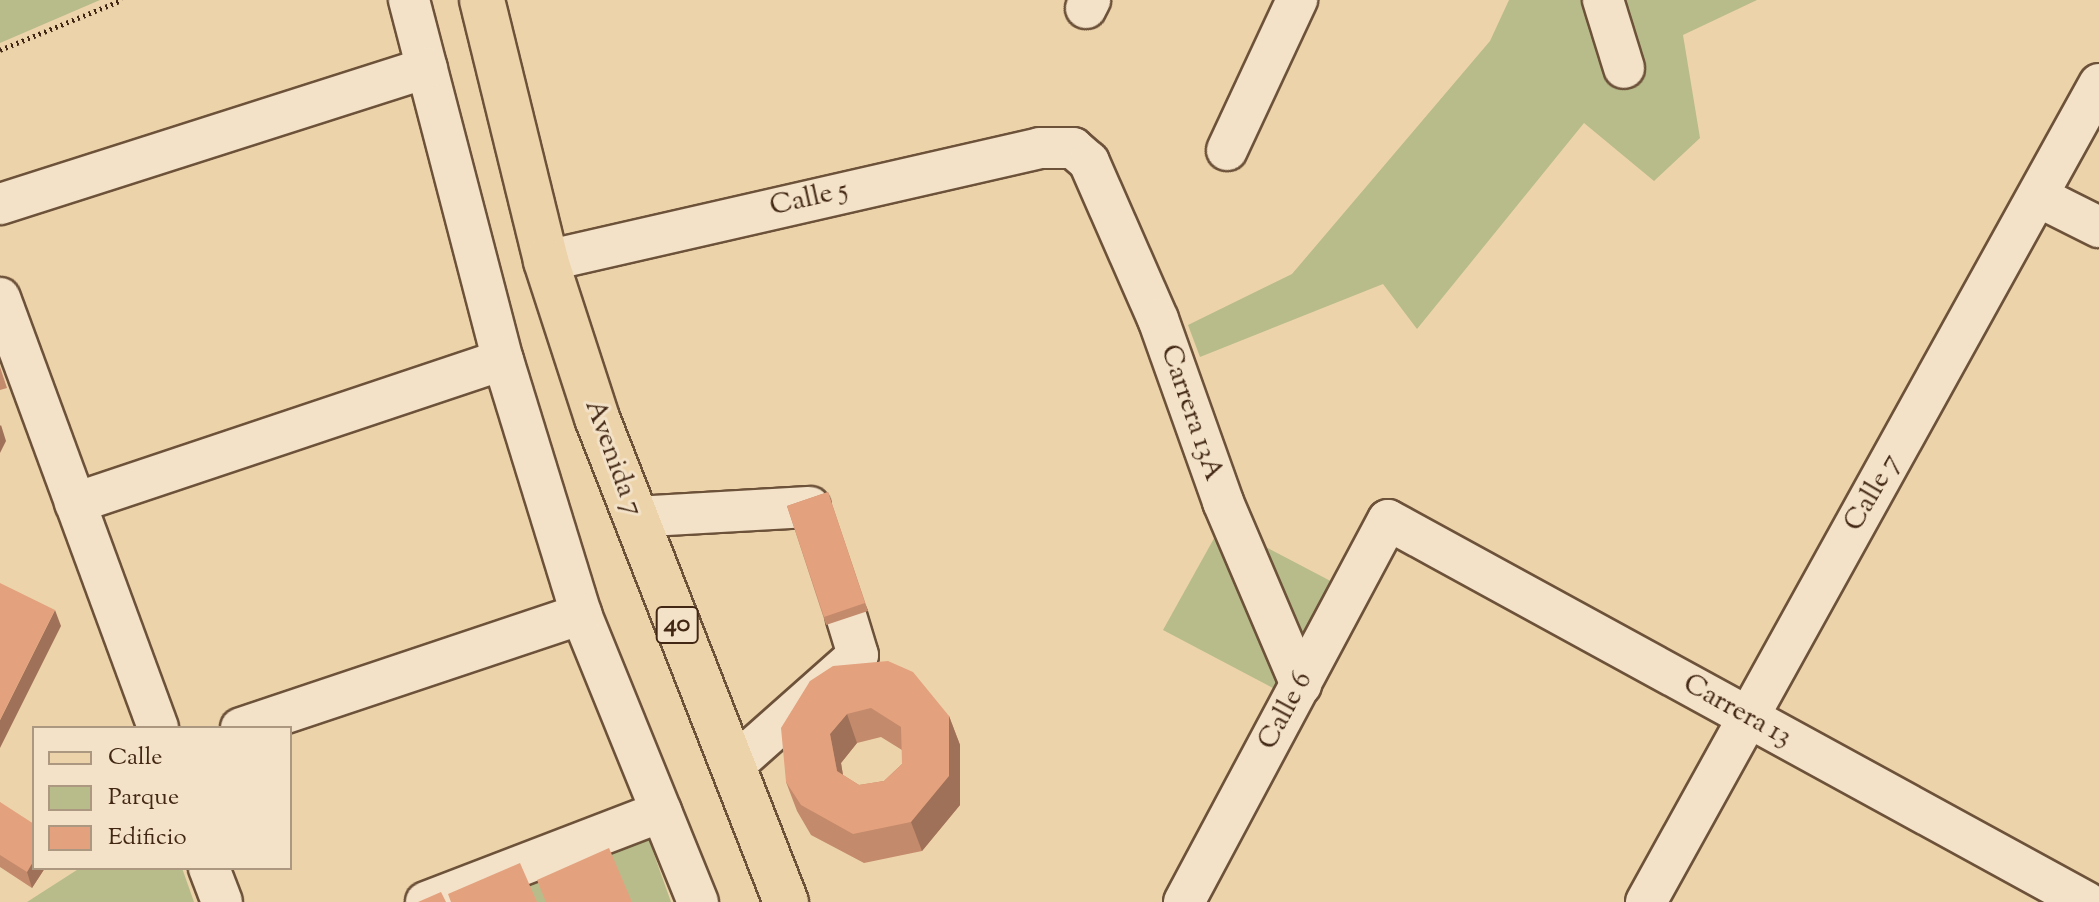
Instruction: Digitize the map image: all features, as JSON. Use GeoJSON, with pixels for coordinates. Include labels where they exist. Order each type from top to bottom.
{"type":"FeatureCollection","features":[{"type":"Feature","properties":{"kind":"main road","name":"Avenida 7"},"geometry":{"type":"LineString","coordinates":[[482,0],[546,261],[634,517],[786,902]]}},
{"type":"Feature","properties":{"kind":"street"},"geometry":{"type":"LineString","coordinates":[[409,0],[503,360],[581,614],[698,902]]}},
{"type":"Feature","properties":{"kind":"street"},"geometry":{"type":"LineString","coordinates":[[1227,150],[1297,0]]}},
{"type":"Feature","properties":{"kind":"street"},"geometry":{"type":"LineString","coordinates":[[1603,0],[1624,68]]}},
{"type":"Feature","properties":{"kind":"street"},"geometry":{"type":"LineString","coordinates":[[0,204],[427,68]]}},
{"type":"Feature","properties":{"kind":"street","name":"Calle 7"},"geometry":{"type":"LineString","coordinates":[[1646,902],[1746,716],[2041,198],[2099,84]]}},
{"type":"Feature","properties":{"kind":"street","name":"Calle 5"},"geometry":{"type":"LineString","coordinates":[[546,261],[1040,148],[1073,148]]}},
{"type":"Feature","properties":{"kind":"street","name":"Carrera 13A"},"geometry":{"type":"LineString","coordinates":[[1073,148],[1089,162],[1158,319],[1223,502],[1301,685]]}},
{"type":"Feature","properties":{"kind":"street"},"geometry":{"type":"LineString","coordinates":[[2041,198],[2099,227]]}},
{"type":"Feature","properties":{"kind":"street"},"geometry":{"type":"LineString","coordinates":[[0,298],[157,726]]}},
{"type":"Feature","properties":{"kind":"street"},"geometry":{"type":"LineString","coordinates":[[75,503],[503,360]]}},
{"type":"Feature","properties":{"kind":"street"},"geometry":{"type":"LineString","coordinates":[[634,517],[810,507]]}},
{"type":"Feature","properties":{"kind":"street","name":"Calle 6"},"geometry":{"type":"LineString","coordinates":[[1184,902],[1388,520]]}},
{"type":"Feature","properties":{"kind":"street","name":"Carrera 13"},"geometry":{"type":"LineString","coordinates":[[1388,520],[2089,902]]}},
{"type":"Feature","properties":{"kind":"street"},"geometry":{"type":"LineString","coordinates":[[247,726],[581,614]]}},
{"type":"Feature","properties":{"kind":"street"},"geometry":{"type":"LineString","coordinates":[[733,766],[858,655],[847,618]]}},
{"type":"Feature","properties":{"kind":"street"},"geometry":{"type":"LineString","coordinates":[[426,902],[661,812]]}},
{"type":"Feature","properties":{"kind":"street"},"geometry":{"type":"LineString","coordinates":[[210,870],[222,902]]}},
{"type":"Feature","properties":{"kind":"street"},"geometry":{"type":"LineString","coordinates":[[2089,902],[2099,879]]}},
{"type":"Feature","properties":{"kind":"path"},"geometry":{"type":"LineString","coordinates":[[0,50],[122,0]]}},
{"type":"Feature","properties":{"kind":"green space"},"geometry":{"type":"Polygon","coordinates":[[[0,0],[100,0],[0,43],[0,0]]]}},
{"type":"Feature","properties":{"kind":"green space"},"geometry":{"type":"Polygon","coordinates":[[[1509,0],[1757,0],[1683,35],[1700,138],[1654,181],[1584,123],[1417,329],[1383,284],[1200,357],[1188,325],[1292,274],[1490,41],[1509,0]]]}},
{"type":"Feature","properties":{"kind":"green space"},"geometry":{"type":"Polygon","coordinates":[[[1222,524],[1342,587],[1286,695],[1163,630],[1222,524]]]}},
{"type":"Feature","properties":{"kind":"green space"},"geometry":{"type":"Polygon","coordinates":[[[646,832],[671,902],[462,902],[646,832]]]}},
{"type":"Feature","properties":{"kind":"green space"},"geometry":{"type":"Polygon","coordinates":[[[77,870],[183,870],[194,902],[27,902],[77,870]]]}},
{"type":"Feature","properties":{"kind":"building"},"geometry":{"type":"Polygon","coordinates":[[[828,492],[865,603],[824,617],[787,506],[828,492]]]}},
{"type":"Feature","properties":{"kind":"building"},"geometry":{"type":"Polygon","coordinates":[[[0,583],[55,610],[0,720],[0,583]]]}},
{"type":"Feature","properties":{"kind":"building"},"geometry":{"type":"Polygon","coordinates":[[[888,661],[913,672],[949,716],[949,776],[911,822],[853,834],[801,805],[786,782],[781,728],[810,681],[833,666],[888,661]],[[871,708],[847,714],[830,734],[837,771],[859,785],[884,781],[902,764],[901,727],[871,708]]]}},
{"type":"Feature","properties":{"kind":"building"},"geometry":{"type":"Polygon","coordinates":[[[0,802],[32,823],[32,863],[27,872],[0,855],[0,802]]]}},
{"type":"Feature","properties":{"kind":"building"},"geometry":{"type":"Polygon","coordinates":[[[609,848],[632,902],[546,902],[537,880],[609,848]]]}},
{"type":"Feature","properties":{"kind":"building"},"geometry":{"type":"Polygon","coordinates":[[[520,863],[537,902],[451,902],[448,894],[520,863]]]}},
{"type":"Feature","properties":{"kind":"building"},"geometry":{"type":"Polygon","coordinates":[[[441,892],[446,902],[418,902],[441,892]]]}}]}
